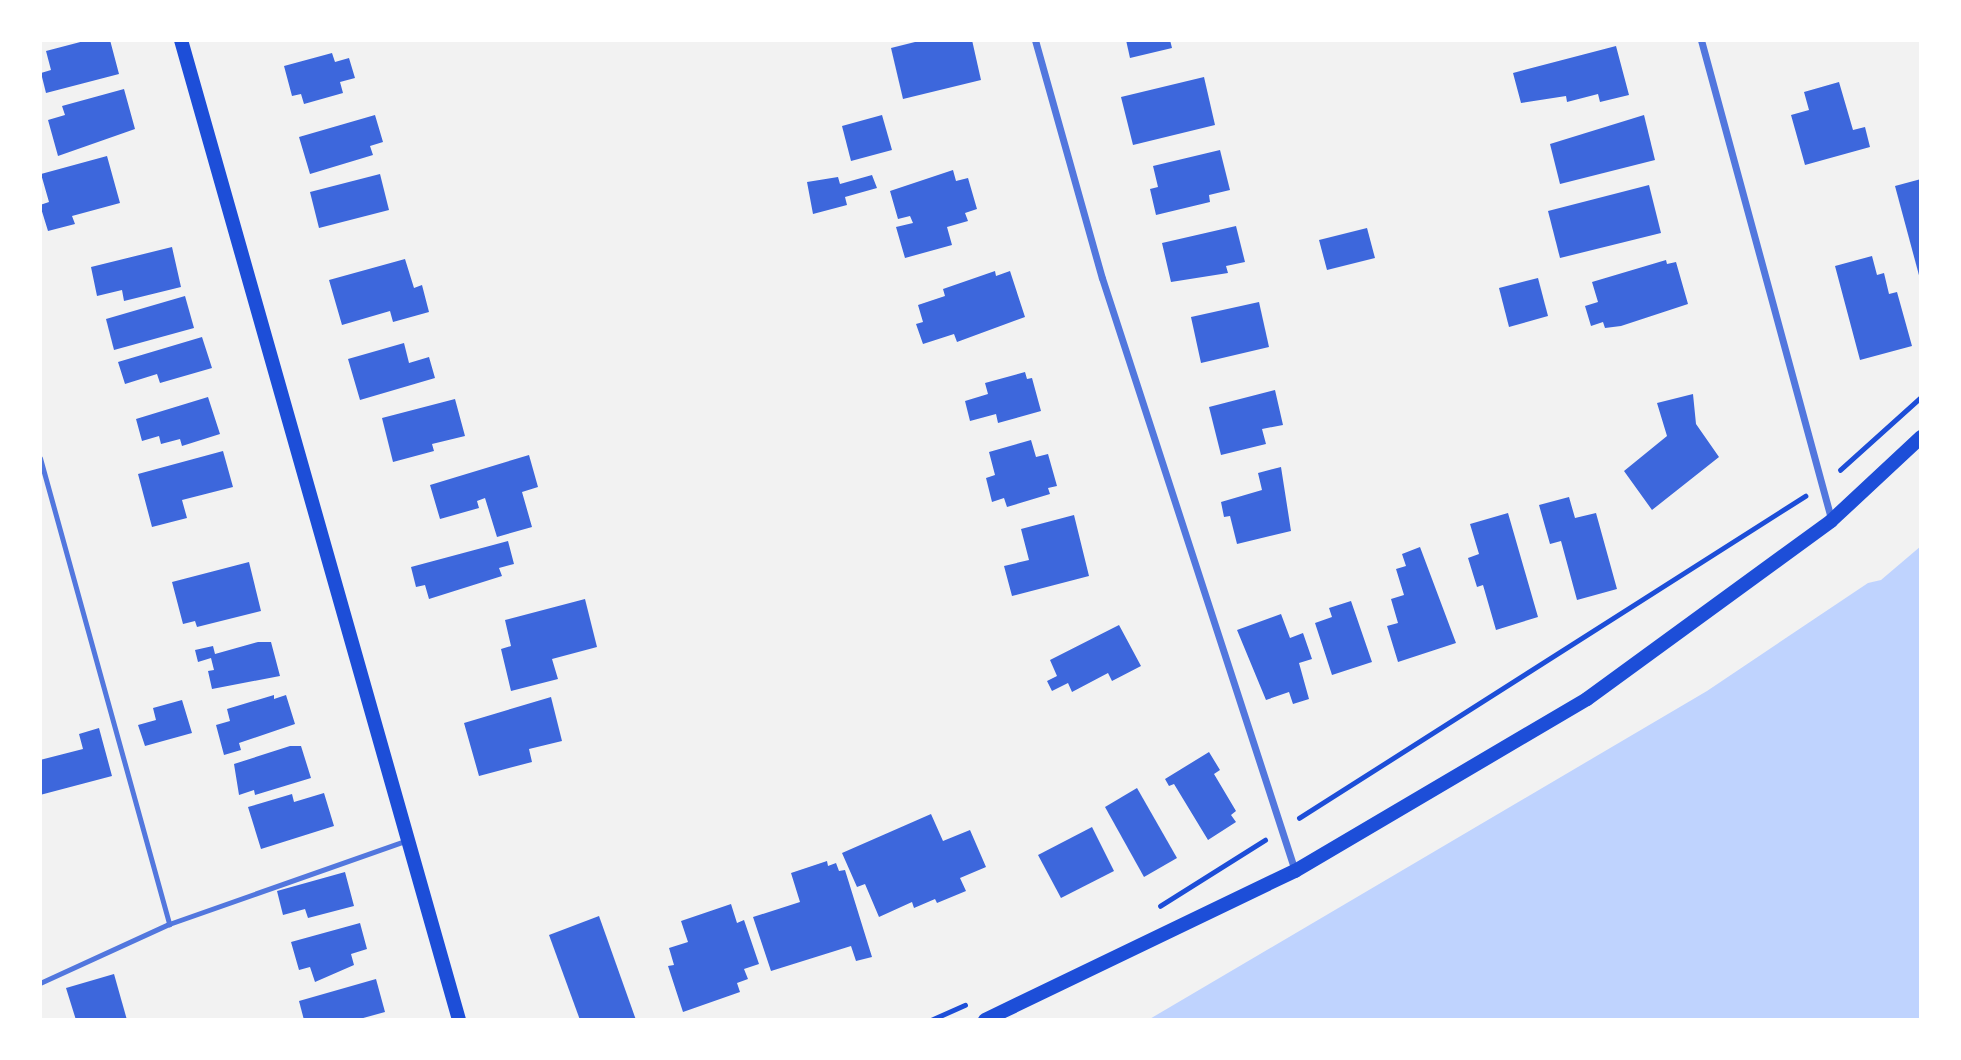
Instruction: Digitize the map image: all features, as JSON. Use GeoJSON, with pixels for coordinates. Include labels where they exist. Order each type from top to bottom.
{"type":"FeatureCollection","features":[{"type":"Feature","properties":{"kind":"main road"},"geometry":{"type":"LineString","coordinates":[[181,40],[459,1020]]}},
{"type":"Feature","properties":{"kind":"main road"},"geometry":{"type":"LineString","coordinates":[[985,1020],[1295,871],[1587,699],[1831,521],[1921,437]]}},
{"type":"Feature","properties":{"kind":"street"},"geometry":{"type":"LineString","coordinates":[[1035,40],[1102,278],[1295,871]]}},
{"type":"Feature","properties":{"kind":"street"},"geometry":{"type":"LineString","coordinates":[[1702,40],[1825,484],[1831,521]]}},
{"type":"Feature","properties":{"kind":"lane"},"geometry":{"type":"LineString","coordinates":[[40,458],[169,924]]}},
{"type":"Feature","properties":{"kind":"lane"},"geometry":{"type":"LineString","coordinates":[[40,983],[169,924],[407,840]]}},
{"type":"Feature","properties":{"kind":"path"},"geometry":{"type":"LineString","coordinates":[[1152,911],[1825,484],[1921,397]]}},
{"type":"Feature","properties":{"kind":"path"},"geometry":{"type":"LineString","coordinates":[[930,1020],[968,1003]]}},
{"type":"Feature","properties":{"kind":"water"},"geometry":{"type":"Polygon","coordinates":[[[1921,546],[1921,1020],[1148,1020],[1707,691],[1868,583],[1881,580],[1921,546]]]}},
{"type":"Feature","properties":{"kind":"building"},"geometry":{"type":"Polygon","coordinates":[[[88,40],[110,40],[119,74],[46,93],[41,73],[51,70],[46,51],[88,40]]]}},
{"type":"Feature","properties":{"kind":"building"},"geometry":{"type":"Polygon","coordinates":[[[923,40],[972,40],[981,80],[903,99],[891,48],[923,40]]]}},
{"type":"Feature","properties":{"kind":"building"},"geometry":{"type":"Polygon","coordinates":[[[1126,40],[1170,40],[1172,48],[1130,58],[1126,40]]]}},
{"type":"Feature","properties":{"kind":"building"},"geometry":{"type":"Polygon","coordinates":[[[1616,46],[1629,95],[1600,102],[1598,94],[1567,102],[1566,96],[1521,103],[1513,73],[1616,46]]]}},
{"type":"Feature","properties":{"kind":"building"},"geometry":{"type":"Polygon","coordinates":[[[332,53],[335,62],[349,58],[355,78],[340,82],[343,93],[304,104],[301,94],[292,96],[284,66],[332,53]]]}},
{"type":"Feature","properties":{"kind":"building"},"geometry":{"type":"Polygon","coordinates":[[[1204,77],[1215,125],[1133,145],[1121,97],[1204,77]]]}},
{"type":"Feature","properties":{"kind":"building"},"geometry":{"type":"Polygon","coordinates":[[[1839,82],[1853,130],[1865,127],[1870,147],[1805,165],[1791,115],[1809,110],[1804,92],[1839,82]]]}},
{"type":"Feature","properties":{"kind":"building"},"geometry":{"type":"Polygon","coordinates":[[[124,89],[135,129],[58,156],[48,120],[65,115],[62,106],[124,89]]]}},
{"type":"Feature","properties":{"kind":"building"},"geometry":{"type":"Polygon","coordinates":[[[375,115],[383,142],[370,146],[373,155],[310,174],[299,137],[375,115]]]}},
{"type":"Feature","properties":{"kind":"building"},"geometry":{"type":"Polygon","coordinates":[[[882,115],[892,150],[851,161],[842,126],[882,115]]]}},
{"type":"Feature","properties":{"kind":"building"},"geometry":{"type":"Polygon","coordinates":[[[1644,115],[1655,160],[1560,184],[1550,144],[1644,115]]]}},
{"type":"Feature","properties":{"kind":"building"},"geometry":{"type":"Polygon","coordinates":[[[1220,150],[1230,190],[1209,195],[1210,202],[1156,215],[1150,189],[1158,187],[1153,166],[1220,150]]]}},
{"type":"Feature","properties":{"kind":"building"},"geometry":{"type":"Polygon","coordinates":[[[107,156],[120,203],[72,216],[75,224],[48,231],[40,205],[49,202],[41,174],[107,156]]]}},
{"type":"Feature","properties":{"kind":"building"},"geometry":{"type":"Polygon","coordinates":[[[953,170],[956,181],[968,178],[977,209],[965,213],[968,221],[947,227],[952,245],[905,258],[896,227],[913,223],[910,216],[898,219],[890,191],[953,170]]]}},
{"type":"Feature","properties":{"kind":"building"},"geometry":{"type":"Polygon","coordinates":[[[380,174],[389,210],[319,228],[310,192],[380,174]]]}},
{"type":"Feature","properties":{"kind":"building"},"geometry":{"type":"Polygon","coordinates":[[[872,175],[877,188],[845,197],[847,205],[813,214],[807,182],[838,177],[840,184],[872,175]]]}},
{"type":"Feature","properties":{"kind":"building"},"geometry":{"type":"Polygon","coordinates":[[[1921,179],[1921,279],[1920,279],[1895,186],[1921,179]]]}},
{"type":"Feature","properties":{"kind":"building"},"geometry":{"type":"Polygon","coordinates":[[[1649,185],[1661,233],[1560,258],[1548,211],[1649,185]]]}},
{"type":"Feature","properties":{"kind":"building"},"geometry":{"type":"Polygon","coordinates":[[[1236,226],[1245,262],[1226,266],[1228,273],[1171,282],[1162,243],[1236,226]]]}},
{"type":"Feature","properties":{"kind":"building"},"geometry":{"type":"Polygon","coordinates":[[[1367,228],[1375,258],[1327,270],[1319,240],[1367,228]]]}},
{"type":"Feature","properties":{"kind":"building"},"geometry":{"type":"Polygon","coordinates":[[[172,247],[181,287],[124,301],[122,290],[97,296],[91,267],[172,247]]]}},
{"type":"Feature","properties":{"kind":"building"},"geometry":{"type":"Polygon","coordinates":[[[1872,256],[1877,275],[1884,273],[1889,294],[1897,292],[1912,346],[1860,360],[1835,266],[1872,256]]]}},
{"type":"Feature","properties":{"kind":"building"},"geometry":{"type":"Polygon","coordinates":[[[405,259],[414,288],[422,285],[429,312],[393,322],[390,311],[342,325],[329,280],[405,259]]]}},
{"type":"Feature","properties":{"kind":"building"},"geometry":{"type":"Polygon","coordinates":[[[1666,260],[1667,264],[1676,262],[1688,304],[1621,326],[1605,328],[1603,322],[1591,326],[1585,306],[1598,302],[1592,282],[1666,260]]]}},
{"type":"Feature","properties":{"kind":"building"},"geometry":{"type":"Polygon","coordinates":[[[995,271],[996,276],[1010,271],[1025,317],[957,342],[954,334],[923,344],[916,324],[923,322],[918,305],[945,296],[943,289],[995,271]]]}},
{"type":"Feature","properties":{"kind":"building"},"geometry":{"type":"Polygon","coordinates":[[[1538,278],[1548,316],[1509,327],[1499,288],[1538,278]]]}},
{"type":"Feature","properties":{"kind":"building"},"geometry":{"type":"Polygon","coordinates":[[[185,296],[194,328],[114,350],[106,319],[185,296]]]}},
{"type":"Feature","properties":{"kind":"building"},"geometry":{"type":"Polygon","coordinates":[[[1259,302],[1269,347],[1201,363],[1191,317],[1259,302]]]}},
{"type":"Feature","properties":{"kind":"building"},"geometry":{"type":"Polygon","coordinates":[[[202,337],[212,368],[160,383],[157,374],[125,384],[118,362],[202,337]]]}},
{"type":"Feature","properties":{"kind":"building"},"geometry":{"type":"Polygon","coordinates":[[[404,343],[409,363],[429,357],[435,378],[360,400],[348,359],[404,343]]]}},
{"type":"Feature","properties":{"kind":"building"},"geometry":{"type":"Polygon","coordinates":[[[1025,372],[1027,379],[1032,378],[1041,411],[998,423],[996,414],[970,421],[965,401],[988,394],[985,383],[1025,372]]]}},
{"type":"Feature","properties":{"kind":"building"},"geometry":{"type":"Polygon","coordinates":[[[1275,390],[1283,425],[1262,429],[1266,444],[1221,455],[1209,407],[1275,390]]]}},
{"type":"Feature","properties":{"kind":"building"},"geometry":{"type":"Polygon","coordinates":[[[1693,394],[1696,424],[1719,457],[1652,510],[1624,471],[1667,436],[1657,403],[1693,394]]]}},
{"type":"Feature","properties":{"kind":"building"},"geometry":{"type":"Polygon","coordinates":[[[208,397],[220,434],[182,446],[180,439],[161,444],[159,436],[142,441],[136,419],[208,397]]]}},
{"type":"Feature","properties":{"kind":"building"},"geometry":{"type":"Polygon","coordinates":[[[455,399],[465,436],[432,444],[434,451],[393,462],[382,418],[455,399]]]}},
{"type":"Feature","properties":{"kind":"building"},"geometry":{"type":"Polygon","coordinates":[[[1031,440],[1036,457],[1048,454],[1057,486],[1048,488],[1050,494],[1007,507],[1004,498],[992,502],[986,478],[995,475],[989,452],[1031,440]]]}},
{"type":"Feature","properties":{"kind":"building"},"geometry":{"type":"Polygon","coordinates":[[[223,451],[233,487],[182,500],[187,518],[152,527],[138,474],[223,451]]]}},
{"type":"Feature","properties":{"kind":"building"},"geometry":{"type":"Polygon","coordinates":[[[529,455],[538,487],[522,492],[532,527],[497,537],[485,498],[477,501],[479,508],[440,519],[430,485],[529,455]]]}},
{"type":"Feature","properties":{"kind":"building"},"geometry":{"type":"Polygon","coordinates":[[[1281,467],[1291,531],[1237,544],[1230,516],[1224,517],[1221,502],[1262,490],[1258,473],[1281,467]]]}},
{"type":"Feature","properties":{"kind":"building"},"geometry":{"type":"Polygon","coordinates":[[[1569,497],[1575,518],[1596,513],[1617,589],[1577,600],[1561,541],[1550,544],[1539,505],[1569,497]]]}},
{"type":"Feature","properties":{"kind":"building"},"geometry":{"type":"Polygon","coordinates":[[[1508,513],[1538,617],[1496,630],[1483,585],[1477,587],[1468,558],[1479,554],[1470,524],[1508,513]]]}},
{"type":"Feature","properties":{"kind":"building"},"geometry":{"type":"Polygon","coordinates":[[[1074,515],[1089,576],[1012,596],[1004,566],[1029,560],[1021,529],[1074,515]]]}},
{"type":"Feature","properties":{"kind":"building"},"geometry":{"type":"Polygon","coordinates":[[[508,541],[514,564],[499,568],[502,576],[429,599],[425,585],[416,587],[411,567],[508,541]]]}},
{"type":"Feature","properties":{"kind":"building"},"geometry":{"type":"Polygon","coordinates":[[[1420,547],[1456,643],[1398,662],[1387,626],[1398,623],[1391,599],[1404,595],[1396,569],[1406,566],[1402,554],[1420,547]]]}},
{"type":"Feature","properties":{"kind":"building"},"geometry":{"type":"Polygon","coordinates":[[[249,562],[261,611],[197,627],[195,621],[183,624],[172,582],[249,562]]]}},
{"type":"Feature","properties":{"kind":"building"},"geometry":{"type":"Polygon","coordinates":[[[585,599],[597,647],[552,659],[558,679],[511,691],[501,649],[511,646],[505,620],[585,599]]]}},
{"type":"Feature","properties":{"kind":"building"},"geometry":{"type":"Polygon","coordinates":[[[1351,601],[1372,662],[1332,675],[1315,623],[1332,617],[1329,608],[1351,601]]]}},
{"type":"Feature","properties":{"kind":"building"},"geometry":{"type":"Polygon","coordinates":[[[1281,614],[1290,638],[1303,633],[1312,659],[1299,663],[1309,699],[1293,704],[1289,692],[1266,700],[1237,630],[1281,614]]]}},
{"type":"Feature","properties":{"kind":"building"},"geometry":{"type":"Polygon","coordinates":[[[1119,625],[1141,666],[1112,681],[1108,673],[1072,692],[1068,683],[1052,691],[1047,681],[1057,676],[1050,660],[1119,625]]]}},
{"type":"Feature","properties":{"kind":"building"},"geometry":{"type":"Polygon","coordinates":[[[258,642],[271,642],[280,676],[212,689],[208,671],[214,670],[211,658],[198,662],[195,650],[213,646],[215,654],[258,642]]]}},
{"type":"Feature","properties":{"kind":"building"},"geometry":{"type":"Polygon","coordinates":[[[274,695],[274,699],[286,695],[295,724],[239,743],[241,750],[224,755],[216,725],[230,721],[227,709],[274,695]]]}},
{"type":"Feature","properties":{"kind":"building"},"geometry":{"type":"Polygon","coordinates":[[[551,697],[562,741],[529,749],[532,762],[479,776],[464,723],[551,697]]]}},
{"type":"Feature","properties":{"kind":"building"},"geometry":{"type":"Polygon","coordinates":[[[182,700],[192,733],[145,746],[138,725],[156,720],[153,708],[182,700]]]}},
{"type":"Feature","properties":{"kind":"building"},"geometry":{"type":"Polygon","coordinates":[[[99,728],[112,776],[40,795],[40,760],[83,749],[79,734],[99,728]]]}},
{"type":"Feature","properties":{"kind":"building"},"geometry":{"type":"Polygon","coordinates":[[[290,746],[301,746],[311,778],[255,795],[254,790],[239,795],[234,764],[290,746]]]}},
{"type":"Feature","properties":{"kind":"building"},"geometry":{"type":"Polygon","coordinates":[[[1209,752],[1220,770],[1214,774],[1236,811],[1231,815],[1236,822],[1208,840],[1174,784],[1169,786],[1165,779],[1209,752]]]}},
{"type":"Feature","properties":{"kind":"building"},"geometry":{"type":"Polygon","coordinates":[[[1137,788],[1177,858],[1144,877],[1105,807],[1137,788]]]}},
{"type":"Feature","properties":{"kind":"building"},"geometry":{"type":"Polygon","coordinates":[[[324,793],[334,826],[261,849],[248,807],[292,794],[294,802],[324,793]]]}},
{"type":"Feature","properties":{"kind":"building"},"geometry":{"type":"Polygon","coordinates":[[[931,814],[943,841],[970,830],[986,867],[960,878],[966,891],[937,903],[935,899],[914,908],[912,902],[879,917],[865,884],[857,887],[842,853],[931,814]]]}},
{"type":"Feature","properties":{"kind":"building"},"geometry":{"type":"Polygon","coordinates":[[[1092,827],[1114,871],[1061,898],[1038,855],[1092,827]]]}},
{"type":"Feature","properties":{"kind":"building"},"geometry":{"type":"Polygon","coordinates":[[[827,861],[828,866],[836,863],[839,871],[845,870],[872,957],[856,961],[851,946],[771,971],[753,917],[800,902],[791,873],[827,861]]]}},
{"type":"Feature","properties":{"kind":"building"},"geometry":{"type":"Polygon","coordinates":[[[345,872],[354,906],[308,918],[305,909],[283,915],[277,891],[345,872]]]}},
{"type":"Feature","properties":{"kind":"building"},"geometry":{"type":"Polygon","coordinates":[[[731,904],[737,923],[744,920],[759,964],[744,969],[748,979],[737,983],[740,992],[683,1012],[668,966],[674,965],[669,948],[688,942],[681,921],[731,904]]]}},
{"type":"Feature","properties":{"kind":"building"},"geometry":{"type":"Polygon","coordinates":[[[599,916],[636,1020],[580,1020],[549,935],[599,916]]]}},
{"type":"Feature","properties":{"kind":"building"},"geometry":{"type":"Polygon","coordinates":[[[360,923],[367,949],[351,954],[354,965],[315,982],[310,967],[299,970],[291,942],[360,923]]]}},
{"type":"Feature","properties":{"kind":"building"},"geometry":{"type":"Polygon","coordinates":[[[114,974],[127,1020],[76,1020],[66,988],[114,974]]]}},
{"type":"Feature","properties":{"kind":"building"},"geometry":{"type":"Polygon","coordinates":[[[376,979],[385,1012],[356,1020],[304,1020],[299,1001],[376,979]]]}}]}
